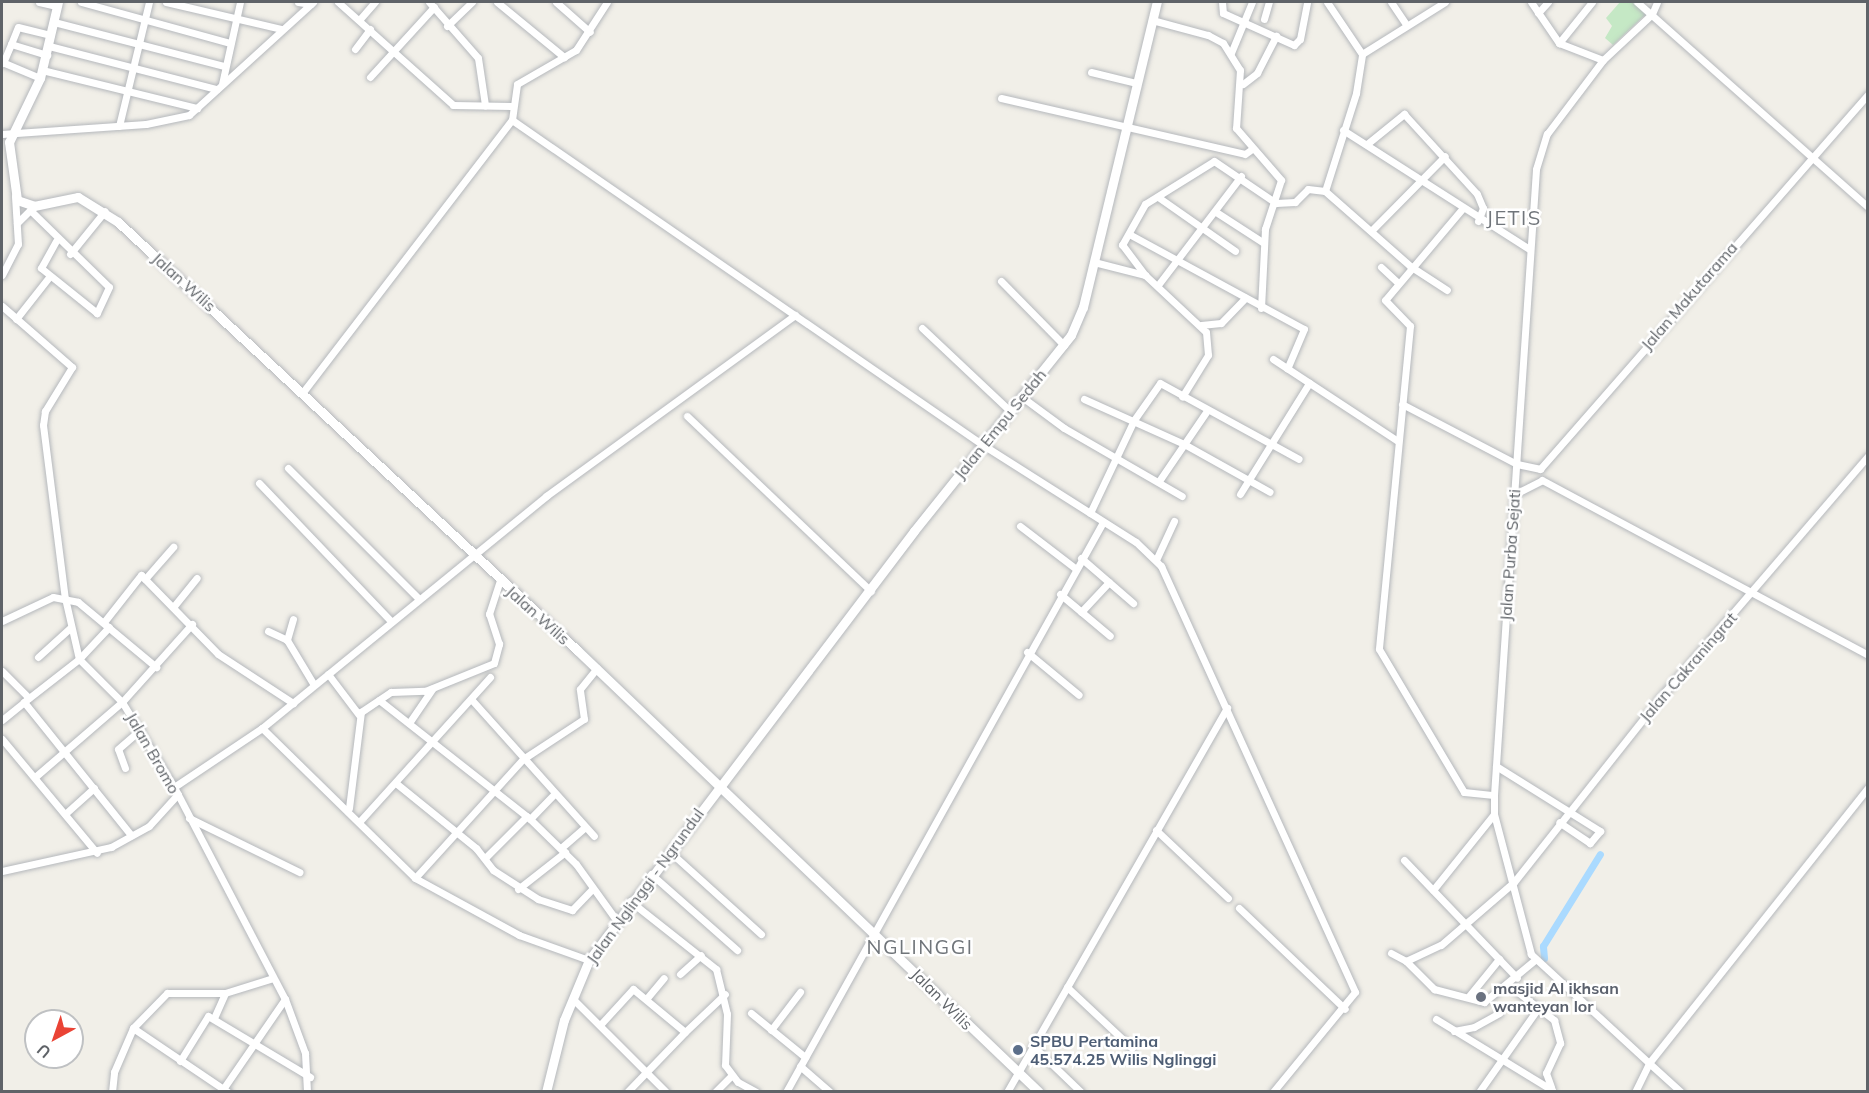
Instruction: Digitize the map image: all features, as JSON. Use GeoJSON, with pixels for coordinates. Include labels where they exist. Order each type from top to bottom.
{"type":"FeatureCollection","features":[{"type":"Feature","properties":{"kind":"main road","name":"Jalan Empu Sedah"},"geometry":{"type":"LineString","coordinates":[[718,786],[983,445],[1064,345],[1083,307],[1157,2]]}},
{"type":"Feature","properties":{"kind":"main road"},"geometry":{"type":"LineString","coordinates":[[32,208],[15,196],[6,135],[41,74],[58,4]]}},
{"type":"Feature","properties":{"kind":"main road","name":"Jalan Wilis"},"geometry":{"type":"LineString","coordinates":[[32,208],[73,196],[105,211],[303,392],[472,555],[597,669],[1039,1092]]}},
{"type":"Feature","properties":{"kind":"main road","name":"Jalan Nglinggi - Ngrundul"},"geometry":{"type":"LineString","coordinates":[[550,1090],[573,999],[589,960],[630,901],[718,786]]}},
{"type":"Feature","properties":{"kind":"street"},"geometry":{"type":"LineString","coordinates":[[39,2],[58,4]]}},
{"type":"Feature","properties":{"kind":"street"},"geometry":{"type":"LineString","coordinates":[[81,2],[230,43]]}},
{"type":"Feature","properties":{"kind":"street"},"geometry":{"type":"LineString","coordinates":[[119,126],[131,87],[138,43],[149,2]]}},
{"type":"Feature","properties":{"kind":"street"},"geometry":{"type":"LineString","coordinates":[[166,2],[281,29]]}},
{"type":"Feature","properties":{"kind":"street"},"geometry":{"type":"LineString","coordinates":[[219,86],[240,2]]}},
{"type":"Feature","properties":{"kind":"street"},"geometry":{"type":"LineString","coordinates":[[298,2],[312,3]]}},
{"type":"Feature","properties":{"kind":"street"},"geometry":{"type":"LineString","coordinates":[[338,2],[360,19],[453,105],[485,105],[511,113],[795,315],[983,445],[1090,513],[1156,560],[1182,604],[1352,981],[1353,999],[1273,1092]]}},
{"type":"Feature","properties":{"kind":"street"},"geometry":{"type":"LineString","coordinates":[[360,19],[375,2]]}},
{"type":"Feature","properties":{"kind":"street"},"geometry":{"type":"LineString","coordinates":[[447,26],[472,2]]}},
{"type":"Feature","properties":{"kind":"street"},"geometry":{"type":"LineString","coordinates":[[497,2],[564,57]]}},
{"type":"Feature","properties":{"kind":"street"},"geometry":{"type":"LineString","coordinates":[[556,2],[590,32]]}},
{"type":"Feature","properties":{"kind":"street"},"geometry":{"type":"LineString","coordinates":[[303,392],[511,113],[521,79],[564,57],[590,32],[607,2]]}},
{"type":"Feature","properties":{"kind":"street"},"geometry":{"type":"LineString","coordinates":[[1222,2],[1223,13],[1297,44],[1306,2]]}},
{"type":"Feature","properties":{"kind":"street"},"geometry":{"type":"LineString","coordinates":[[1231,52],[1252,2]]}},
{"type":"Feature","properties":{"kind":"street"},"geometry":{"type":"LineString","coordinates":[[1264,19],[1269,2]]}},
{"type":"Feature","properties":{"kind":"street"},"geometry":{"type":"LineString","coordinates":[[1328,2],[1362,54]]}},
{"type":"Feature","properties":{"kind":"street"},"geometry":{"type":"LineString","coordinates":[[1390,2],[1405,24]]}},
{"type":"Feature","properties":{"kind":"street"},"geometry":{"type":"LineString","coordinates":[[1325,191],[1362,54],[1405,24],[1445,2]]}},
{"type":"Feature","properties":{"kind":"street"},"geometry":{"type":"LineString","coordinates":[[1531,2],[1559,43],[1604,60]]}},
{"type":"Feature","properties":{"kind":"street"},"geometry":{"type":"LineString","coordinates":[[1538,13],[1548,2]]}},
{"type":"Feature","properties":{"kind":"street"},"geometry":{"type":"LineString","coordinates":[[1559,43],[1592,2]]}},
{"type":"Feature","properties":{"kind":"street"},"geometry":{"type":"LineString","coordinates":[[1637,2],[1868,207]]}},
{"type":"Feature","properties":{"kind":"street","name":"Jalan Purba Sejati"},"geometry":{"type":"LineString","coordinates":[[1536,959],[1494,814],[1494,795],[1536,169],[1547,134],[1604,60],[1652,14],[1656,2]]}},
{"type":"Feature","properties":{"kind":"street"},"geometry":{"type":"LineString","coordinates":[[6,135],[171,121],[197,108],[312,3]]}},
{"type":"Feature","properties":{"kind":"street"},"geometry":{"type":"LineString","coordinates":[[370,77],[431,4],[447,26],[478,58],[485,105]]}},
{"type":"Feature","properties":{"kind":"street"},"geometry":{"type":"LineString","coordinates":[[1152,20],[1194,27],[1231,52],[1243,84]]}},
{"type":"Feature","properties":{"kind":"street"},"geometry":{"type":"LineString","coordinates":[[54,22],[224,66]]}},
{"type":"Feature","properties":{"kind":"street"},"geometry":{"type":"LineString","coordinates":[[51,35],[18,27],[2,63],[41,74],[131,87],[197,108]]}},
{"type":"Feature","properties":{"kind":"street"},"geometry":{"type":"LineString","coordinates":[[355,49],[370,29]]}},
{"type":"Feature","properties":{"kind":"street"},"geometry":{"type":"LineString","coordinates":[[1262,308],[1266,218],[1276,203],[1281,180],[1251,149],[1233,120],[1243,84],[1259,70],[1276,36]]}},
{"type":"Feature","properties":{"kind":"street"},"geometry":{"type":"LineString","coordinates":[[11,44],[219,86]]}},
{"type":"Feature","properties":{"kind":"street"},"geometry":{"type":"LineString","coordinates":[[1091,72],[1136,83]]}},
{"type":"Feature","properties":{"kind":"street"},"geometry":{"type":"LineString","coordinates":[[1001,98],[1126,123],[1245,154],[1251,149]]}},
{"type":"Feature","properties":{"kind":"street","name":"Jalan Makutarama"},"geometry":{"type":"LineString","coordinates":[[1540,469],[1810,157],[1866,98]]}},
{"type":"Feature","properties":{"kind":"street"},"geometry":{"type":"LineString","coordinates":[[1367,144],[1404,114],[1445,156],[1481,201],[1478,221]]}},
{"type":"Feature","properties":{"kind":"street"},"geometry":{"type":"LineString","coordinates":[[1343,130],[1367,144],[1478,221],[1529,249]]}},
{"type":"Feature","properties":{"kind":"street"},"geometry":{"type":"LineString","coordinates":[[1371,231],[1445,156]]}},
{"type":"Feature","properties":{"kind":"street"},"geometry":{"type":"LineString","coordinates":[[1182,396],[1210,350],[1201,325],[1145,276],[1124,250],[1128,234],[1145,204],[1214,161],[1241,176],[1276,203],[1295,201],[1308,189],[1325,191],[1410,266],[1447,290]]}},
{"type":"Feature","properties":{"kind":"street"},"geometry":{"type":"LineString","coordinates":[[1158,285],[1180,261],[1241,176]]}},
{"type":"Feature","properties":{"kind":"street"},"geometry":{"type":"LineString","coordinates":[[2,275],[16,252],[15,196]]}},
{"type":"Feature","properties":{"kind":"street"},"geometry":{"type":"LineString","coordinates":[[1158,197],[1235,251]]}},
{"type":"Feature","properties":{"kind":"street"},"geometry":{"type":"LineString","coordinates":[[17,223],[32,208],[56,241],[109,288],[97,313],[50,277],[40,263],[56,241]]}},
{"type":"Feature","properties":{"kind":"street"},"geometry":{"type":"LineString","coordinates":[[1462,209],[1410,266],[1385,300],[1410,326],[1398,441],[1381,660],[1464,792],[1494,795]]}},
{"type":"Feature","properties":{"kind":"street"},"geometry":{"type":"LineString","coordinates":[[70,254],[105,211]]}},
{"type":"Feature","properties":{"kind":"street"},"geometry":{"type":"LineString","coordinates":[[1216,212],[1264,243]]}},
{"type":"Feature","properties":{"kind":"street"},"geometry":{"type":"LineString","coordinates":[[1128,234],[1305,330],[1287,369]]}},
{"type":"Feature","properties":{"kind":"street"},"geometry":{"type":"LineString","coordinates":[[1094,262],[1145,276]]}},
{"type":"Feature","properties":{"kind":"street"},"geometry":{"type":"LineString","coordinates":[[1381,267],[1397,282]]}},
{"type":"Feature","properties":{"kind":"street"},"geometry":{"type":"LineString","coordinates":[[16,319],[50,277]]}},
{"type":"Feature","properties":{"kind":"street"},"geometry":{"type":"LineString","coordinates":[[1001,281],[1064,345]]}},
{"type":"Feature","properties":{"kind":"street"},"geometry":{"type":"LineString","coordinates":[[1201,325],[1221,323],[1245,298]]}},
{"type":"Feature","properties":{"kind":"street","name":"Jalan Bromo"},"geometry":{"type":"LineString","coordinates":[[2,306],[73,372],[44,417],[65,598],[70,628],[79,659],[122,702],[141,729],[176,790],[285,999],[310,1077],[307,1092]]}},
{"type":"Feature","properties":{"kind":"street"},"geometry":{"type":"LineString","coordinates":[[2,872],[97,853],[149,826],[176,790],[262,728],[472,555],[795,315]]}},
{"type":"Feature","properties":{"kind":"street"},"geometry":{"type":"LineString","coordinates":[[922,328],[1010,411]]}},
{"type":"Feature","properties":{"kind":"street"},"geometry":{"type":"LineString","coordinates":[[1273,359],[1398,441]]}},
{"type":"Feature","properties":{"kind":"street"},"geometry":{"type":"LineString","coordinates":[[1240,494],[1309,383]]}},
{"type":"Feature","properties":{"kind":"street"},"geometry":{"type":"LineString","coordinates":[[1090,513],[1134,420],[1158,384],[1206,412],[1299,459]]}},
{"type":"Feature","properties":{"kind":"street"},"geometry":{"type":"LineString","coordinates":[[1022,397],[1182,496]]}},
{"type":"Feature","properties":{"kind":"street"},"geometry":{"type":"LineString","coordinates":[[1084,399],[1184,444],[1270,492]]}},
{"type":"Feature","properties":{"kind":"street"},"geometry":{"type":"LineString","coordinates":[[1402,404],[1517,464],[1540,469],[1542,480]]}},
{"type":"Feature","properties":{"kind":"street"},"geometry":{"type":"LineString","coordinates":[[1159,481],[1206,412]]}},
{"type":"Feature","properties":{"kind":"street"},"geometry":{"type":"LineString","coordinates":[[687,416],[871,591]]}},
{"type":"Feature","properties":{"kind":"street","name":"Jalan Cakraningrat"},"geometry":{"type":"LineString","coordinates":[[1406,961],[1468,925],[1514,882],[1569,809],[1868,456]]}},
{"type":"Feature","properties":{"kind":"street"},"geometry":{"type":"LineString","coordinates":[[288,468],[419,598]]}},
{"type":"Feature","properties":{"kind":"street"},"geometry":{"type":"LineString","coordinates":[[1542,480],[1868,655]]}},
{"type":"Feature","properties":{"kind":"street"},"geometry":{"type":"LineString","coordinates":[[1515,494],[1542,480]]}},
{"type":"Feature","properties":{"kind":"street"},"geometry":{"type":"LineString","coordinates":[[259,483],[392,622]]}},
{"type":"Feature","properties":{"kind":"street"},"geometry":{"type":"LineString","coordinates":[[1156,560],[1174,521]]}},
{"type":"Feature","properties":{"kind":"street"},"geometry":{"type":"LineString","coordinates":[[786,1092],[872,931],[1060,594],[1103,522]]}},
{"type":"Feature","properties":{"kind":"street"},"geometry":{"type":"LineString","coordinates":[[1020,526],[1075,568]]}},
{"type":"Feature","properties":{"kind":"street"},"geometry":{"type":"LineString","coordinates":[[146,579],[173,547]]}},
{"type":"Feature","properties":{"kind":"street"},"geometry":{"type":"LineString","coordinates":[[1081,558],[1133,603]]}},
{"type":"Feature","properties":{"kind":"street"},"geometry":{"type":"LineString","coordinates":[[2,720],[79,659],[138,576],[146,579],[174,606],[218,654],[293,703]]}},
{"type":"Feature","properties":{"kind":"street"},"geometry":{"type":"LineString","coordinates":[[174,606],[197,578]]}},
{"type":"Feature","properties":{"kind":"street"},"geometry":{"type":"LineString","coordinates":[[359,715],[391,692],[420,693],[494,663],[499,644],[489,614],[500,581]]}},
{"type":"Feature","properties":{"kind":"street"},"geometry":{"type":"LineString","coordinates":[[1081,612],[1109,582]]}},
{"type":"Feature","properties":{"kind":"street"},"geometry":{"type":"LineString","coordinates":[[1060,594],[1110,636]]}},
{"type":"Feature","properties":{"kind":"street"},"geometry":{"type":"LineString","coordinates":[[2,621],[53,597],[65,598],[106,624],[156,667]]}},
{"type":"Feature","properties":{"kind":"street"},"geometry":{"type":"LineString","coordinates":[[288,640],[293,619]]}},
{"type":"Feature","properties":{"kind":"street"},"geometry":{"type":"LineString","coordinates":[[35,777],[122,702],[195,627]]}},
{"type":"Feature","properties":{"kind":"street"},"geometry":{"type":"LineString","coordinates":[[38,657],[70,628]]}},
{"type":"Feature","properties":{"kind":"street"},"geometry":{"type":"LineString","coordinates":[[268,631],[288,640],[314,685]]}},
{"type":"Feature","properties":{"kind":"street"},"geometry":{"type":"LineString","coordinates":[[1028,652],[1079,695]]}},
{"type":"Feature","properties":{"kind":"street"},"geometry":{"type":"LineString","coordinates":[[415,878],[523,759],[584,719],[580,689],[597,669]]}},
{"type":"Feature","properties":{"kind":"street"},"geometry":{"type":"LineString","coordinates":[[2,671],[66,749],[131,835]]}},
{"type":"Feature","properties":{"kind":"street"},"geometry":{"type":"LineString","coordinates":[[328,674],[359,715],[349,808]]}},
{"type":"Feature","properties":{"kind":"street"},"geometry":{"type":"LineString","coordinates":[[360,821],[490,677]]}},
{"type":"Feature","properties":{"kind":"street"},"geometry":{"type":"LineString","coordinates":[[409,723],[434,686]]}},
{"type":"Feature","properties":{"kind":"street"},"geometry":{"type":"LineString","coordinates":[[471,699],[594,837]]}},
{"type":"Feature","properties":{"kind":"street"},"geometry":{"type":"LineString","coordinates":[[380,700],[528,818],[563,850],[617,921]]}},
{"type":"Feature","properties":{"kind":"street"},"geometry":{"type":"LineString","coordinates":[[1007,1092],[1227,708]]}},
{"type":"Feature","properties":{"kind":"street"},"geometry":{"type":"LineString","coordinates":[[262,728],[349,808],[415,878],[519,936],[589,960]]}},
{"type":"Feature","properties":{"kind":"street"},"geometry":{"type":"LineString","coordinates":[[125,768],[118,749],[141,729]]}},
{"type":"Feature","properties":{"kind":"street"},"geometry":{"type":"LineString","coordinates":[[2,739],[97,853]]}},
{"type":"Feature","properties":{"kind":"street"},"geometry":{"type":"LineString","coordinates":[[1496,766],[1599,826],[1594,841],[1559,822]]}},
{"type":"Feature","properties":{"kind":"street"},"geometry":{"type":"LineString","coordinates":[[396,783],[518,889],[564,910],[572,910],[592,888]]}},
{"type":"Feature","properties":{"kind":"street"},"geometry":{"type":"LineString","coordinates":[[65,814],[94,788]]}},
{"type":"Feature","properties":{"kind":"street"},"geometry":{"type":"LineString","coordinates":[[1635,1092],[1649,1063],[1868,788]]}},
{"type":"Feature","properties":{"kind":"street"},"geometry":{"type":"LineString","coordinates":[[485,858],[554,794]]}},
{"type":"Feature","properties":{"kind":"street"},"geometry":{"type":"LineString","coordinates":[[1433,890],[1494,814]]}},
{"type":"Feature","properties":{"kind":"street"},"geometry":{"type":"LineString","coordinates":[[189,818],[298,872]]}},
{"type":"Feature","properties":{"kind":"street"},"geometry":{"type":"LineString","coordinates":[[518,889],[563,850],[585,827]]}},
{"type":"Feature","properties":{"kind":"street"},"geometry":{"type":"LineString","coordinates":[[1156,831],[1228,898]]}},
{"type":"Feature","properties":{"kind":"street"},"geometry":{"type":"LineString","coordinates":[[669,851],[761,934]]}},
{"type":"Feature","properties":{"kind":"street"},"geometry":{"type":"LineString","coordinates":[[1404,860],[1517,978]]}},
{"type":"Feature","properties":{"kind":"street"},"geometry":{"type":"LineString","coordinates":[[651,874],[737,950]]}},
{"type":"Feature","properties":{"kind":"street"},"geometry":{"type":"LineString","coordinates":[[630,901],[701,955],[719,974],[725,994],[725,1065],[731,1076],[756,1092]]}},
{"type":"Feature","properties":{"kind":"street"},"geometry":{"type":"LineString","coordinates":[[1239,908],[1344,1009]]}},
{"type":"Feature","properties":{"kind":"street"},"geometry":{"type":"LineString","coordinates":[[1391,953],[1406,961],[1434,989],[1484,1002],[1510,986],[1536,959],[1681,1092]]}},
{"type":"Feature","properties":{"kind":"street"},"geometry":{"type":"LineString","coordinates":[[680,974],[701,955]]}},
{"type":"Feature","properties":{"kind":"street"},"geometry":{"type":"LineString","coordinates":[[1468,996],[1499,959]]}},
{"type":"Feature","properties":{"kind":"street"},"geometry":{"type":"LineString","coordinates":[[112,1092],[114,1072],[133,1028],[167,993],[225,993],[273,978]]}},
{"type":"Feature","properties":{"kind":"street"},"geometry":{"type":"LineString","coordinates":[[647,998],[664,978]]}},
{"type":"Feature","properties":{"kind":"street"},"geometry":{"type":"LineString","coordinates":[[1510,986],[1554,1020],[1560,1042],[1546,1073],[1552,1091]]}},
{"type":"Feature","properties":{"kind":"street"},"geometry":{"type":"LineString","coordinates":[[1066,987],[1132,1048]]}},
{"type":"Feature","properties":{"kind":"street"},"geometry":{"type":"LineString","coordinates":[[600,1025],[630,990],[647,998],[685,1032]]}},
{"type":"Feature","properties":{"kind":"street"},"geometry":{"type":"LineString","coordinates":[[771,1030],[800,992]]}},
{"type":"Feature","properties":{"kind":"street"},"geometry":{"type":"LineString","coordinates":[[214,1018],[225,993]]}},
{"type":"Feature","properties":{"kind":"street"},"geometry":{"type":"LineString","coordinates":[[627,1092],[646,1070],[725,994]]}},
{"type":"Feature","properties":{"kind":"street"},"geometry":{"type":"LineString","coordinates":[[133,1028],[224,1090],[285,999]]}},
{"type":"Feature","properties":{"kind":"street"},"geometry":{"type":"LineString","coordinates":[[573,999],[666,1092]]}},
{"type":"Feature","properties":{"kind":"street"},"geometry":{"type":"LineString","coordinates":[[1479,1092],[1539,1007]]}},
{"type":"Feature","properties":{"kind":"street"},"geometry":{"type":"LineString","coordinates":[[750,1013],[805,1057]]}},
{"type":"Feature","properties":{"kind":"street"},"geometry":{"type":"LineString","coordinates":[[1454,1030],[1474,1027],[1498,1013]]}},
{"type":"Feature","properties":{"kind":"street"},"geometry":{"type":"LineString","coordinates":[[180,1061],[204,1018],[214,1018],[254,1046],[310,1077]]}},
{"type":"Feature","properties":{"kind":"street"},"geometry":{"type":"LineString","coordinates":[[1436,1019],[1552,1091]]}},
{"type":"Feature","properties":{"kind":"street"},"geometry":{"type":"LineString","coordinates":[[1033,1046],[1081,1092]]}},
{"type":"Feature","properties":{"kind":"street"},"geometry":{"type":"LineString","coordinates":[[800,1066],[830,1092]]}},
{"type":"Feature","properties":{"kind":"street"},"geometry":{"type":"LineString","coordinates":[[714,1092],[731,1076]]}},
{"type":"Feature","properties":{"kind":"green space"},"geometry":{"type":"Polygon","coordinates":[[[1620,2],[1632,2],[1647,13],[1613,45],[1605,38],[1612,26],[1606,18],[1620,2]]]}},
{"type":"Feature","properties":{"kind":"waterway"},"geometry":{"type":"LineString","coordinates":[[1544,958],[1543,946],[1600,854]]}},
{"type":"Feature","properties":{"kind":"place","name":"masjid Al ikhsan wanteyan lor"},"geometry":{"type":"Point","coordinates":[1481,997]}},
{"type":"Feature","properties":{"kind":"place","name":"SPBU Pertamina 45.574.25 Wilis Nglinggi"},"geometry":{"type":"Point","coordinates":[1018,1050]}},
{"type":"Feature","properties":{"kind":"district","name":"JETIS"},"geometry":{"type":"Point","coordinates":[1514,217]}},
{"type":"Feature","properties":{"kind":"district","name":"NGLINGGI"},"geometry":{"type":"Point","coordinates":[920,946]}}]}
